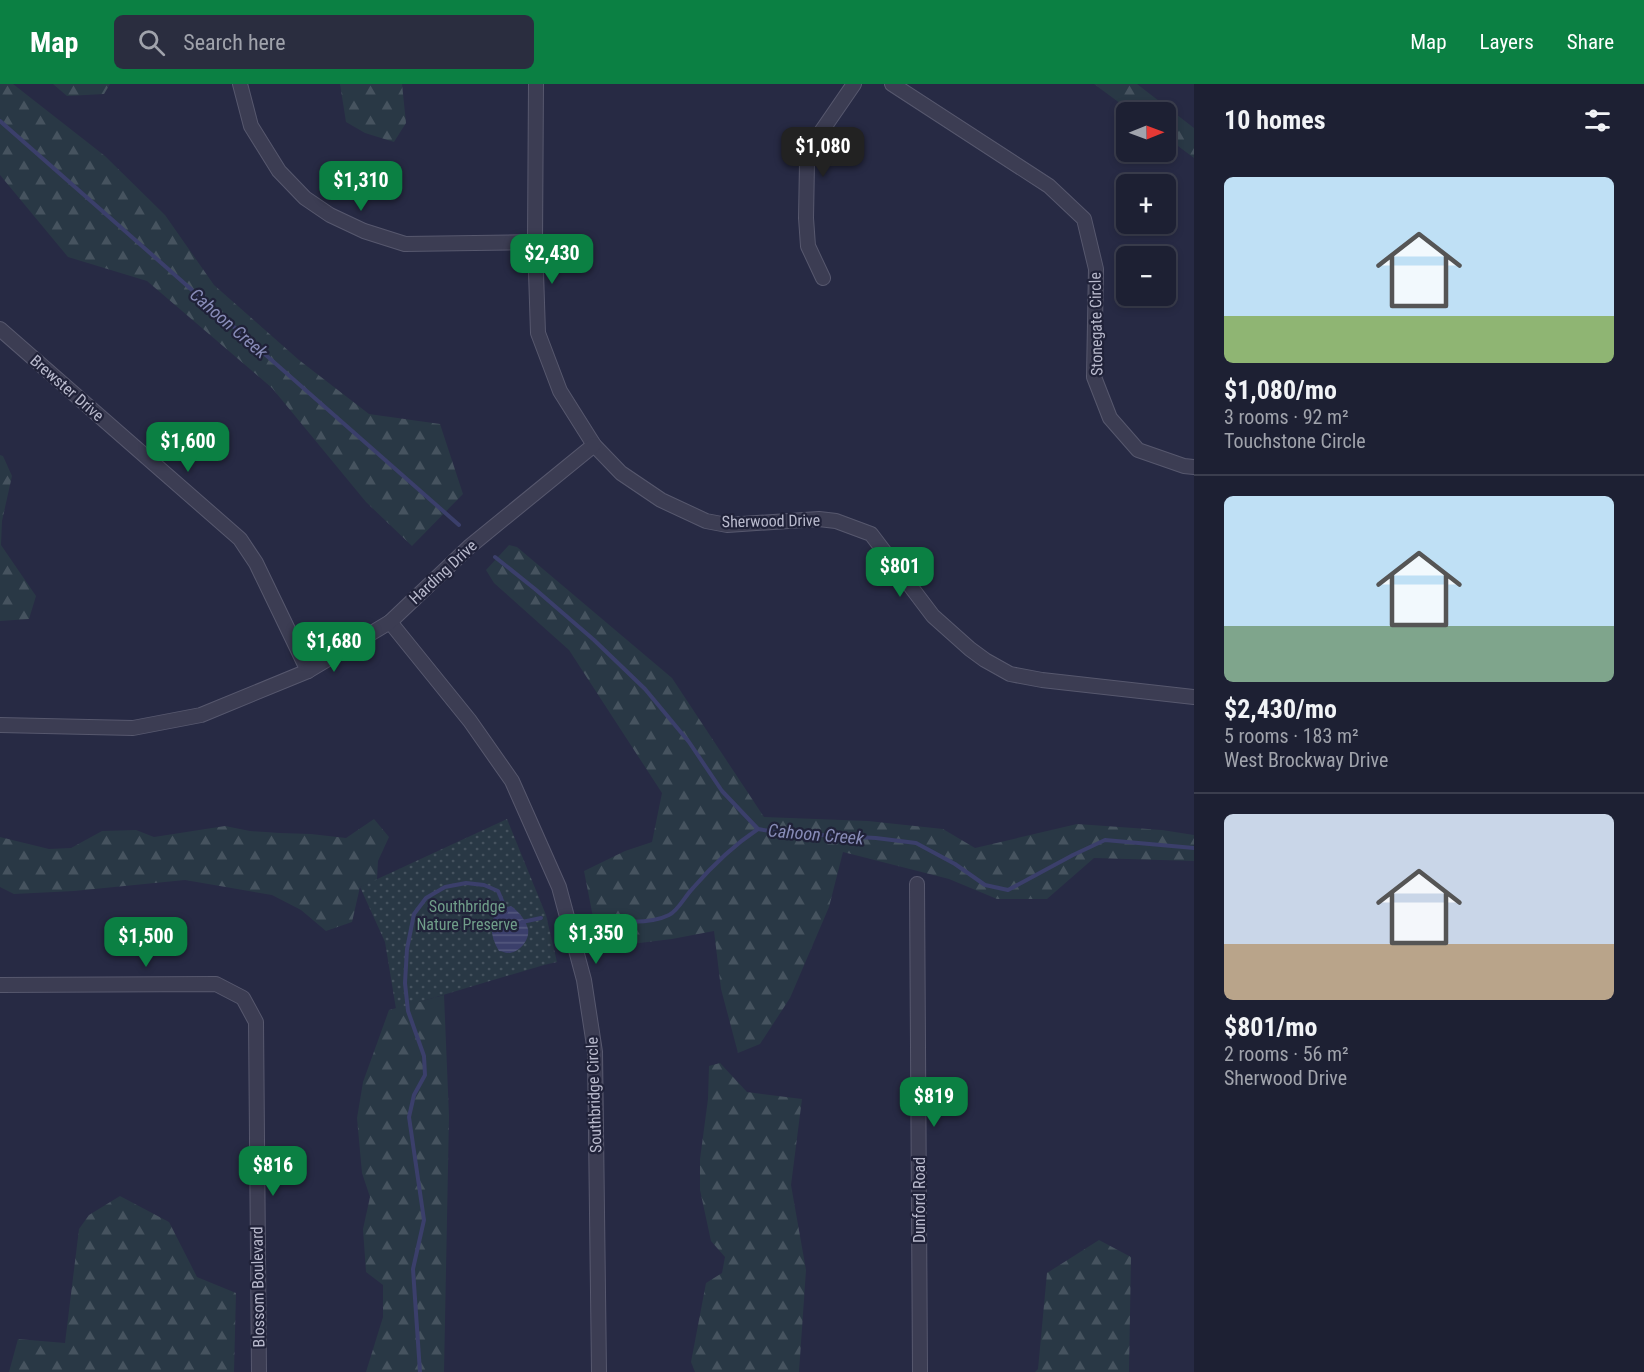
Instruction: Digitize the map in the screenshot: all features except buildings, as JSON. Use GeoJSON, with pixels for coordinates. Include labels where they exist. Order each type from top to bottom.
{"type":"FeatureCollection","features":[{"type":"Feature","properties":{"kind":"street"},"geometry":{"type":"LineString","coordinates":[[240,84],[251,126],[279,171],[305,198],[330,215],[364,231],[405,244],[535,242]]}},
{"type":"Feature","properties":{"kind":"street","name":"Sherwood Drive"},"geometry":{"type":"LineString","coordinates":[[536,84],[535,242],[538,333],[560,391],[594,445],[621,473],[661,500],[706,521],[727,525],[819,519],[836,521],[871,534],[933,616],[970,649],[1010,674],[1042,680],[1194,698]]}},
{"type":"Feature","properties":{"kind":"street"},"geometry":{"type":"LineString","coordinates":[[824,278],[808,246],[807,163],[821,132],[854,84]]}},
{"type":"Feature","properties":{"kind":"street","name":"Stonegate Circle"},"geometry":{"type":"LineString","coordinates":[[892,84],[1049,186],[1084,219],[1096,269],[1094,377],[1110,418],[1138,450],[1184,466],[1194,467]]}},
{"type":"Feature","properties":{"kind":"street","name":"Brewster Drive"},"geometry":{"type":"LineString","coordinates":[[0,329],[240,539],[256,563],[308,670]]}},
{"type":"Feature","properties":{"kind":"street","name":"Harding Drive"},"geometry":{"type":"LineString","coordinates":[[0,725],[133,728],[201,715],[308,670],[390,622],[469,547],[594,445]]}},
{"type":"Feature","properties":{"kind":"street","name":"Southbridge Circle"},"geometry":{"type":"LineString","coordinates":[[390,622],[471,721],[512,781],[559,887],[584,980],[595,1052],[599,1372]]}},
{"type":"Feature","properties":{"kind":"street","name":"Dunford Road"},"geometry":{"type":"LineString","coordinates":[[917,884],[920,1372]]}},
{"type":"Feature","properties":{"kind":"street","name":"Blossom Boulevard"},"geometry":{"type":"LineString","coordinates":[[0,985],[216,984],[243,998],[256,1022],[259,1372]]}},
{"type":"Feature","properties":{"kind":"green space"},"geometry":{"type":"Polygon","coordinates":[[[0,84],[13,84],[105,156],[165,215],[214,285],[299,360],[369,414],[440,424],[463,494],[412,546],[366,502],[272,388],[147,281],[68,257],[0,175],[0,84]]]}},
{"type":"Feature","properties":{"kind":"green space"},"geometry":{"type":"Polygon","coordinates":[[[53,84],[110,84],[104,94],[67,96],[53,84]]]}},
{"type":"Feature","properties":{"kind":"green space"},"geometry":{"type":"Polygon","coordinates":[[[340,84],[402,84],[406,123],[394,142],[365,133],[346,122],[340,84]]]}},
{"type":"Feature","properties":{"kind":"green space"},"geometry":{"type":"Polygon","coordinates":[[[1094,84],[1137,84],[1160,102],[1118,102],[1094,84]]]}},
{"type":"Feature","properties":{"kind":"green space"},"geometry":{"type":"Polygon","coordinates":[[[1176,114],[1194,128],[1194,158],[1176,144],[1176,114]]]}},
{"type":"Feature","properties":{"kind":"green space"},"geometry":{"type":"Polygon","coordinates":[[[0,455],[3,456],[12,476],[2,521],[1,545],[36,596],[29,619],[0,621],[0,455]]]}},
{"type":"Feature","properties":{"kind":"green space"},"geometry":{"type":"Polygon","coordinates":[[[509,545],[517,547],[672,678],[764,817],[868,821],[943,829],[975,848],[1077,824],[1162,830],[1194,835],[1194,861],[1094,858],[1047,899],[997,899],[949,879],[843,852],[829,907],[790,998],[760,1044],[738,1053],[721,989],[714,931],[599,948],[584,871],[625,851],[652,842],[662,793],[569,650],[494,583],[486,570],[509,545]]]}},
{"type":"Feature","properties":{"kind":"green space"},"geometry":{"type":"Polygon","coordinates":[[[374,819],[389,837],[378,861],[377,880],[360,887],[352,922],[326,931],[301,910],[272,895],[185,880],[74,891],[14,894],[0,887],[0,837],[49,849],[71,848],[102,831],[136,830],[154,837],[225,826],[250,831],[346,838],[374,819]]]}},
{"type":"Feature","properties":{"kind":"green space","name":"Southbridge Nature Preserve"},"geometry":{"type":"Polygon","coordinates":[[[507,819],[546,915],[557,962],[396,1009],[385,942],[360,887],[507,819]]]}},
{"type":"Feature","properties":{"kind":"green space"},"geometry":{"type":"Polygon","coordinates":[[[444,995],[449,1116],[444,1372],[366,1372],[383,1317],[383,1285],[366,1272],[363,1229],[370,1197],[362,1173],[357,1118],[363,1082],[389,1010],[444,995]]]}},
{"type":"Feature","properties":{"kind":"green space"},"geometry":{"type":"Polygon","coordinates":[[[720,1063],[747,1092],[802,1099],[791,1185],[806,1270],[799,1372],[695,1372],[691,1362],[706,1283],[722,1273],[725,1257],[711,1241],[700,1190],[700,1159],[708,1099],[709,1066],[720,1063]]]}},
{"type":"Feature","properties":{"kind":"green space"},"geometry":{"type":"Polygon","coordinates":[[[120,1196],[169,1222],[197,1277],[236,1293],[234,1372],[9,1372],[18,1339],[65,1343],[79,1229],[89,1215],[120,1196]]]}},
{"type":"Feature","properties":{"kind":"green space"},"geometry":{"type":"Polygon","coordinates":[[[1099,1240],[1131,1257],[1129,1372],[1035,1372],[1038,1369],[1047,1273],[1099,1240]]]}},
{"type":"Feature","properties":{"kind":"water"},"geometry":{"type":"Polygon","coordinates":[[[511,906],[524,919],[528,933],[520,948],[508,953],[499,951],[492,935],[492,924],[498,909],[511,906]]]}},
{"type":"Feature","properties":{"kind":"waterway","name":"Cahoon Creek"},"geometry":{"type":"LineString","coordinates":[[0,121],[459,525]]}},
{"type":"Feature","properties":{"kind":"waterway","name":"Cahoon Creek"},"geometry":{"type":"LineString","coordinates":[[495,557],[594,640],[645,689],[689,742],[722,791],[758,829],[782,833],[876,838],[916,843],[955,864],[985,885],[1008,890],[1105,840],[1194,848]]}},
{"type":"Feature","properties":{"kind":"waterway"},"geometry":{"type":"LineString","coordinates":[[586,919],[639,922],[669,915],[716,864],[758,829]]}},
{"type":"Feature","properties":{"kind":"waterway"},"geometry":{"type":"LineString","coordinates":[[420,1372],[413,1269],[424,1220],[409,1117],[414,1095],[425,1075],[424,1056],[408,1011],[405,983],[407,949],[414,914],[426,898],[445,887],[466,883],[484,885],[498,891],[506,912]]}},
{"type":"Feature","properties":{"kind":"waterway"},"geometry":{"type":"LineString","coordinates":[[522,922],[541,918]]}}]}
